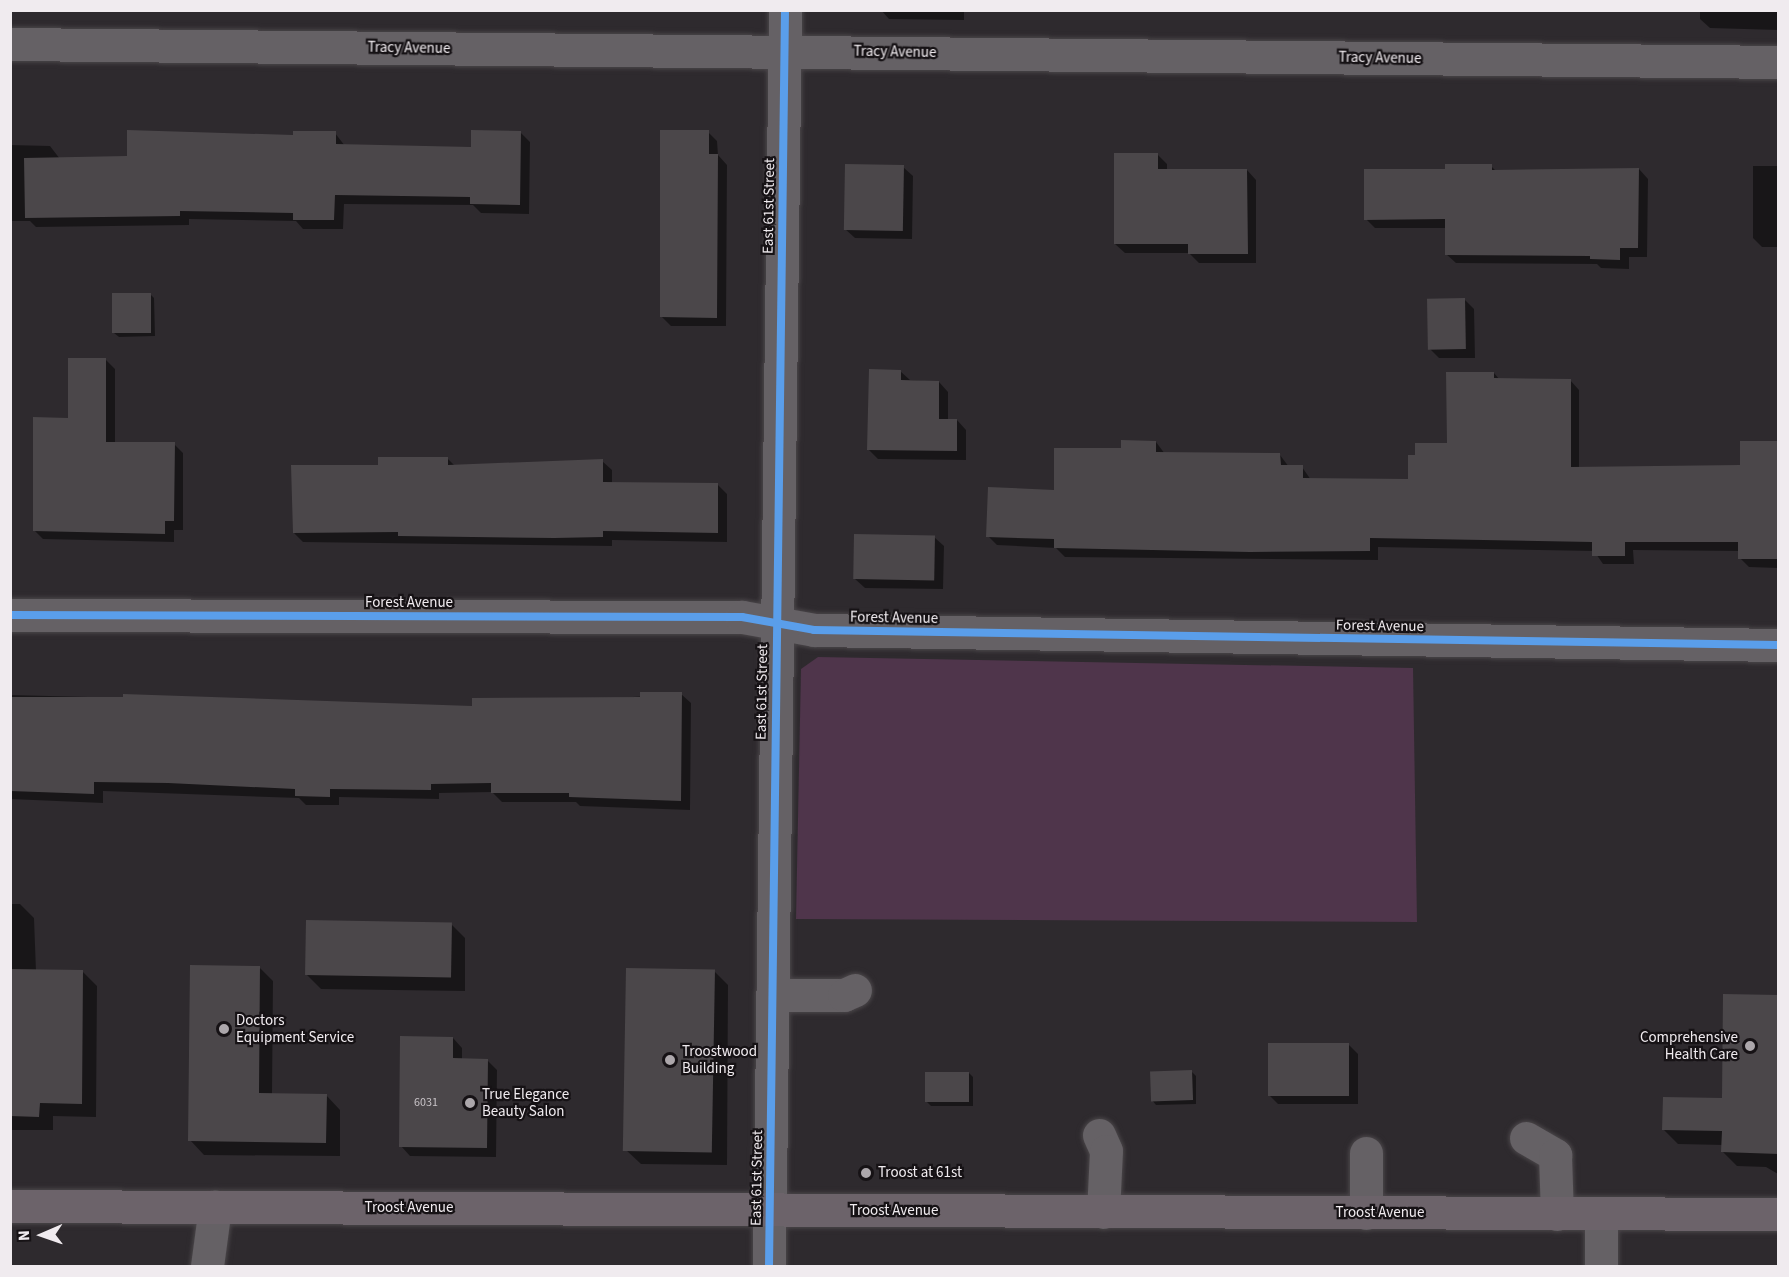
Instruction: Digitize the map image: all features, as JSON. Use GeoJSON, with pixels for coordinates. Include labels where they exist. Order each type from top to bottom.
{"type":"FeatureCollection","features":[{"type":"Feature","properties":{"kind":"main road","name":"Troost Avenue"},"geometry":{"type":"LineString","coordinates":[[10,1206],[1779,1214]]}},
{"type":"Feature","properties":{"kind":"street","name":"East 61st Street"},"geometry":{"type":"LineString","coordinates":[[769,1266],[785,10]]}},
{"type":"Feature","properties":{"kind":"street","name":"Tracy Avenue"},"geometry":{"type":"LineString","coordinates":[[10,44],[1779,62]]}},
{"type":"Feature","properties":{"kind":"street","name":"Forest Avenue"},"geometry":{"type":"LineString","coordinates":[[10,615],[742,617],[814,630],[1779,645]]}},
{"type":"Feature","properties":{"kind":"street"},"geometry":{"type":"LineString","coordinates":[[772,995],[844,995],[855,990]]}},
{"type":"Feature","properties":{"kind":"street"},"geometry":{"type":"LineString","coordinates":[[1099,1135],[1106,1151],[1103,1212]]}},
{"type":"Feature","properties":{"kind":"street"},"geometry":{"type":"LineString","coordinates":[[1526,1138],[1554,1155],[1557,1214]]}},
{"type":"Feature","properties":{"kind":"street"},"geometry":{"type":"LineString","coordinates":[[1366,1153],[1366,1213]]}},
{"type":"Feature","properties":{"kind":"street"},"geometry":{"type":"LineString","coordinates":[[207,1266],[215,1207]]}},
{"type":"Feature","properties":{"kind":"street"},"geometry":{"type":"LineString","coordinates":[[1601,1214],[1601,1266]]}},
{"type":"Feature","properties":{"kind":"shaded area"},"geometry":{"type":"Polygon","coordinates":[[[818,657],[1413,668],[1417,922],[796,919],[801,669],[818,657]]]}},
{"type":"Feature","properties":{"kind":"building"},"geometry":{"type":"Polygon","coordinates":[[[127,130],[293,135],[293,131],[336,131],[336,144],[471,147],[471,130],[521,131],[520,205],[470,204],[470,197],[335,195],[334,220],[293,220],[293,213],[180,211],[180,216],[25,218],[24,158],[127,156],[127,130]]]}},
{"type":"Feature","properties":{"kind":"building"},"geometry":{"type":"Polygon","coordinates":[[[660,130],[709,130],[709,154],[718,154],[717,318],[660,317],[660,130]]]}},
{"type":"Feature","properties":{"kind":"building"},"geometry":{"type":"Polygon","coordinates":[[[1114,153],[1158,153],[1158,169],[1247,169],[1248,254],[1188,254],[1188,244],[1114,244],[1114,153]]]}},
{"type":"Feature","properties":{"kind":"building"},"geometry":{"type":"Polygon","coordinates":[[[845,164],[904,165],[903,231],[844,230],[845,164]]]}},
{"type":"Feature","properties":{"kind":"building"},"geometry":{"type":"Polygon","coordinates":[[[1445,164],[1492,164],[1492,170],[1639,168],[1638,248],[1620,248],[1620,260],[1590,259],[1590,256],[1445,255],[1445,219],[1364,220],[1364,169],[1445,169],[1445,164]]]}},
{"type":"Feature","properties":{"kind":"building"},"geometry":{"type":"Polygon","coordinates":[[[112,293],[151,293],[151,333],[112,333],[112,293]]]}},
{"type":"Feature","properties":{"kind":"building"},"geometry":{"type":"Polygon","coordinates":[[[1465,298],[1466,349],[1428,350],[1427,299],[1465,298]]]}},
{"type":"Feature","properties":{"kind":"building"},"geometry":{"type":"Polygon","coordinates":[[[68,358],[106,358],[106,442],[175,442],[174,521],[165,521],[165,534],[33,531],[33,417],[68,418],[68,358]]]}},
{"type":"Feature","properties":{"kind":"building"},"geometry":{"type":"Polygon","coordinates":[[[869,369],[901,370],[901,380],[939,381],[939,419],[957,419],[957,451],[867,450],[869,369]]]}},
{"type":"Feature","properties":{"kind":"building"},"geometry":{"type":"Polygon","coordinates":[[[1446,372],[1494,372],[1494,378],[1571,379],[1571,467],[1740,465],[1740,441],[1779,441],[1779,559],[1738,559],[1738,542],[1625,542],[1625,556],[1592,556],[1592,542],[1370,538],[1370,551],[1250,552],[1054,548],[1054,539],[986,537],[988,487],[1054,490],[1054,448],[1121,448],[1121,440],[1156,441],[1156,452],[1280,453],[1281,465],[1303,465],[1303,478],[1408,479],[1408,455],[1415,455],[1415,443],[1447,443],[1446,372]]]}},
{"type":"Feature","properties":{"kind":"building"},"geometry":{"type":"Polygon","coordinates":[[[378,457],[448,457],[448,465],[603,459],[603,482],[718,483],[718,533],[603,531],[603,537],[554,538],[398,536],[398,532],[293,533],[291,465],[378,465],[378,457]]]}},
{"type":"Feature","properties":{"kind":"building"},"geometry":{"type":"Polygon","coordinates":[[[854,534],[935,535],[934,580],[853,579],[854,534]]]}},
{"type":"Feature","properties":{"kind":"building"},"geometry":{"type":"Polygon","coordinates":[[[640,692],[682,692],[681,801],[569,797],[569,793],[491,793],[491,783],[431,784],[431,790],[330,789],[330,797],[295,796],[295,789],[168,783],[94,782],[94,794],[10,791],[10,697],[123,697],[123,694],[472,706],[472,698],[640,697],[640,692]]]}},
{"type":"Feature","properties":{"kind":"building"},"geometry":{"type":"Polygon","coordinates":[[[306,920],[452,923],[451,978],[305,975],[306,920]]]}},
{"type":"Feature","properties":{"kind":"building","name":"Doctors Equipment Service"},"geometry":{"type":"Polygon","coordinates":[[[190,965],[260,966],[259,1093],[327,1094],[326,1143],[188,1141],[190,965]]]}},
{"type":"Feature","properties":{"kind":"building","name":"Troostwood Building"},"geometry":{"type":"Polygon","coordinates":[[[626,968],[715,970],[712,1153],[623,1151],[626,968]]]}},
{"type":"Feature","properties":{"kind":"building"},"geometry":{"type":"Polygon","coordinates":[[[10,969],[83,970],[82,1104],[40,1103],[39,1117],[10,1116],[10,969]]]}},
{"type":"Feature","properties":{"kind":"building","name":"Comprehensive Health Care"},"geometry":{"type":"Polygon","coordinates":[[[1723,994],[1779,995],[1779,1154],[1721,1152],[1722,1131],[1662,1130],[1663,1097],[1722,1098],[1723,994]]]}},
{"type":"Feature","properties":{"kind":"building"},"geometry":{"type":"Polygon","coordinates":[[[400,1036],[453,1037],[453,1058],[488,1059],[487,1148],[399,1147],[400,1036]]]}},
{"type":"Feature","properties":{"kind":"building"},"geometry":{"type":"Polygon","coordinates":[[[1268,1043],[1349,1043],[1349,1096],[1268,1096],[1268,1043]]]}},
{"type":"Feature","properties":{"kind":"building"},"geometry":{"type":"Polygon","coordinates":[[[1192,1070],[1193,1100],[1151,1101],[1150,1071],[1192,1070]]]}},
{"type":"Feature","properties":{"kind":"building"},"geometry":{"type":"Polygon","coordinates":[[[925,1072],[969,1072],[969,1102],[925,1102],[925,1072]]]}},
{"type":"Feature","properties":{"kind":"cycle path"},"geometry":{"type":"LineString","coordinates":[[769,1266],[785,10]]}},
{"type":"Feature","properties":{"kind":"cycle path"},"geometry":{"type":"LineString","coordinates":[[10,615],[742,617],[814,630],[1778,645]]}},
{"type":"Feature","properties":{"kind":"place","name":"Doctors Equipment Service"},"geometry":{"type":"Point","coordinates":[224,1029]}},
{"type":"Feature","properties":{"kind":"place","name":"Comprehensive Health Care"},"geometry":{"type":"Point","coordinates":[1750,1046]}},
{"type":"Feature","properties":{"kind":"place","name":"Troostwood Building"},"geometry":{"type":"Point","coordinates":[670,1060]}},
{"type":"Feature","properties":{"kind":"place","name":"True Elegance Beauty Salon"},"geometry":{"type":"Point","coordinates":[470,1103]}},
{"type":"Feature","properties":{"kind":"place","name":"Troost at 61st"},"geometry":{"type":"Point","coordinates":[866,1173]}}]}
